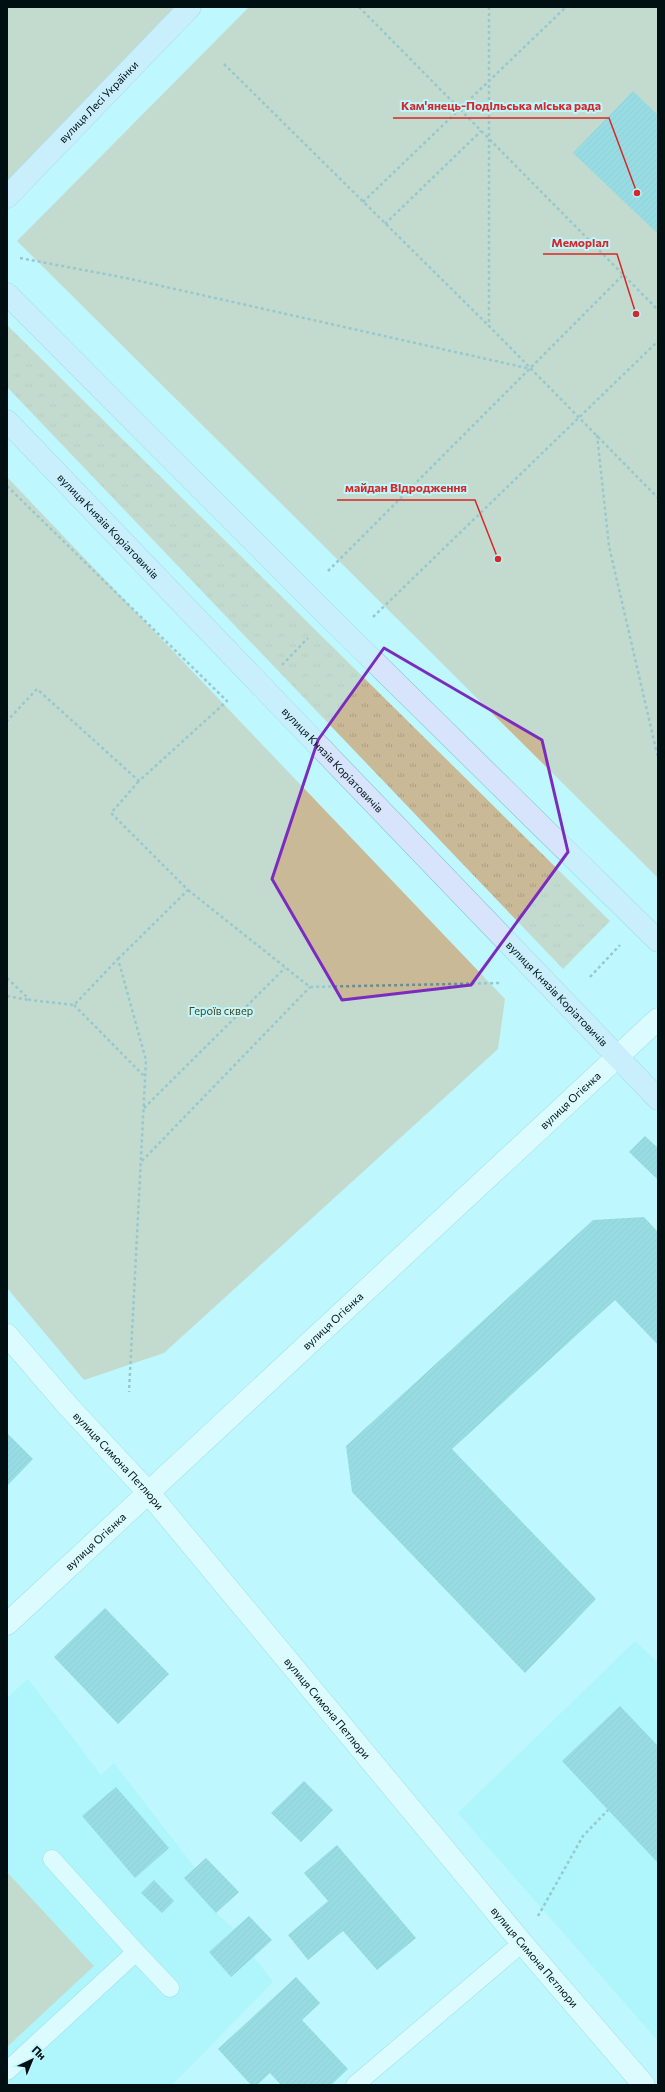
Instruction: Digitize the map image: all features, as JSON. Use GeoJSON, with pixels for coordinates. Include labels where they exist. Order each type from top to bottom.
{"type":"FeatureCollection","features":[{"type":"Feature","properties":{"kind":"main road","name":"вулиця Лесі Українки"},"geometry":{"type":"LineString","coordinates":[[7,196],[190,7]]}},
{"type":"Feature","properties":{"kind":"main road"},"geometry":{"type":"LineString","coordinates":[[7,294],[328,616],[658,941]]}},
{"type":"Feature","properties":{"kind":"main road","name":"вулиця Князів Коріатовичів"},"geometry":{"type":"LineString","coordinates":[[7,421],[658,1099]]}},
{"type":"Feature","properties":{"kind":"street","name":"вулиця Огієнка"},"geometry":{"type":"LineString","coordinates":[[7,1624],[658,1018]]}},
{"type":"Feature","properties":{"kind":"street","name":"вулиця Симона Петлюри"},"geometry":{"type":"LineString","coordinates":[[7,1335],[68,1406],[148,1492],[522,1943],[644,2085]]}},
{"type":"Feature","properties":{"kind":"lane"},"geometry":{"type":"LineString","coordinates":[[52,1859],[170,1988]]}},
{"type":"Feature","properties":{"kind":"lane"},"geometry":{"type":"LineString","coordinates":[[355,2085],[522,1943]]}},
{"type":"Feature","properties":{"kind":"lane"},"geometry":{"type":"LineString","coordinates":[[7,2071],[136,1952]]}},
{"type":"Feature","properties":{"kind":"path"},"geometry":{"type":"LineString","coordinates":[[359,7],[658,310]]}},
{"type":"Feature","properties":{"kind":"path"},"geometry":{"type":"LineString","coordinates":[[489,7],[489,326]]}},
{"type":"Feature","properties":{"kind":"path"},"geometry":{"type":"LineString","coordinates":[[363,202],[566,7]]}},
{"type":"Feature","properties":{"kind":"path"},"geometry":{"type":"LineString","coordinates":[[224,64],[489,326],[658,498]]}},
{"type":"Feature","properties":{"kind":"path"},"geometry":{"type":"LineString","coordinates":[[385,224],[481,131]]}},
{"type":"Feature","properties":{"kind":"path"},"geometry":{"type":"LineString","coordinates":[[20,258],[126,278],[532,369]]}},
{"type":"Feature","properties":{"kind":"path"},"geometry":{"type":"LineString","coordinates":[[328,571],[532,369],[623,275]]}},
{"type":"Feature","properties":{"kind":"path"},"geometry":{"type":"LineString","coordinates":[[373,616],[658,341]]}},
{"type":"Feature","properties":{"kind":"path"},"geometry":{"type":"LineString","coordinates":[[597,435],[609,546],[658,758]]}},
{"type":"Feature","properties":{"kind":"path"},"geometry":{"type":"LineString","coordinates":[[7,486],[227,701],[139,781],[111,813],[188,890],[310,987],[501,983]]}},
{"type":"Feature","properties":{"kind":"path"},"geometry":{"type":"LineString","coordinates":[[277,670],[308,637]]}},
{"type":"Feature","properties":{"kind":"path"},"geometry":{"type":"LineString","coordinates":[[7,721],[37,689],[139,781]]}},
{"type":"Feature","properties":{"kind":"path"},"geometry":{"type":"LineString","coordinates":[[74,1005],[188,890]]}},
{"type":"Feature","properties":{"kind":"path"},"geometry":{"type":"LineString","coordinates":[[590,977],[622,943]]}},
{"type":"Feature","properties":{"kind":"path"},"geometry":{"type":"LineString","coordinates":[[118,959],[146,1060],[129,1392]]}},
{"type":"Feature","properties":{"kind":"path"},"geometry":{"type":"LineString","coordinates":[[144,1108],[285,968]]}},
{"type":"Feature","properties":{"kind":"path"},"geometry":{"type":"LineString","coordinates":[[7,978],[30,1000]]}},
{"type":"Feature","properties":{"kind":"path"},"geometry":{"type":"LineString","coordinates":[[141,1161],[310,987]]}},
{"type":"Feature","properties":{"kind":"path"},"geometry":{"type":"LineString","coordinates":[[7,996],[74,1005],[145,1077]]}},
{"type":"Feature","properties":{"kind":"path"},"geometry":{"type":"LineString","coordinates":[[522,1943],[583,1836],[608,1810]]}},
{"type":"Feature","properties":{"kind":"highlighted area"},"geometry":{"type":"Polygon","coordinates":[[[384,648],[542,740],[568,852],[471,985],[342,1000],[272,879],[318,740],[384,648]]]}},
{"type":"Feature","properties":{"kind":"shaded area"},"geometry":{"type":"Polygon","coordinates":[[[635,1641],[658,1663],[658,2041],[458,1813],[635,1641]]]}},
{"type":"Feature","properties":{"kind":"shaded area"},"geometry":{"type":"Polygon","coordinates":[[[28,1679],[101,1775],[114,1763],[195,1868],[206,1858],[239,1892],[216,1913],[234,1929],[249,1916],[272,1940],[254,1957],[273,1982],[172,2085],[7,2085],[7,1698],[28,1679]]]}},
{"type":"Feature","properties":{"kind":"green space"},"geometry":{"type":"Polygon","coordinates":[[[7,7],[190,7],[7,197],[7,7]]]}},
{"type":"Feature","properties":{"kind":"green space"},"geometry":{"type":"Polygon","coordinates":[[[249,7],[658,7],[658,878],[17,241],[249,7]]]}},
{"type":"Feature","properties":{"kind":"green space"},"geometry":{"type":"Polygon","coordinates":[[[7,325],[610,921],[563,969],[7,387],[7,325]]]}},
{"type":"Feature","properties":{"kind":"green space","name":"Героїв сквер"},"geometry":{"type":"Polygon","coordinates":[[[7,477],[505,999],[498,1049],[164,1353],[84,1380],[7,1288],[7,477]]]}},
{"type":"Feature","properties":{"kind":"green space"},"geometry":{"type":"Polygon","coordinates":[[[7,1872],[94,1966],[7,2047],[7,1872]]]}},
{"type":"Feature","properties":{"kind":"building"},"geometry":{"type":"Polygon","coordinates":[[[633,91],[658,115],[658,234],[573,153],[633,91]]]}},
{"type":"Feature","properties":{"kind":"building"},"geometry":{"type":"Polygon","coordinates":[[[645,1136],[658,1148],[657,1179],[629,1152],[645,1136]]]}},
{"type":"Feature","properties":{"kind":"building"},"geometry":{"type":"Polygon","coordinates":[[[644,1217],[658,1232],[658,1345],[615,1300],[452,1449],[596,1599],[525,1673],[352,1492],[346,1446],[593,1220],[644,1217]]]}},
{"type":"Feature","properties":{"kind":"building"},"geometry":{"type":"Polygon","coordinates":[[[7,1433],[33,1459],[7,1486],[7,1433]]]}},
{"type":"Feature","properties":{"kind":"building"},"geometry":{"type":"Polygon","coordinates":[[[105,1608],[169,1674],[118,1724],[54,1657],[105,1608]]]}},
{"type":"Feature","properties":{"kind":"building"},"geometry":{"type":"Polygon","coordinates":[[[620,1706],[658,1746],[658,1863],[562,1761],[620,1706]]]}},
{"type":"Feature","properties":{"kind":"building"},"geometry":{"type":"Polygon","coordinates":[[[304,1781],[333,1810],[301,1842],[271,1813],[304,1781]]]}},
{"type":"Feature","properties":{"kind":"building"},"geometry":{"type":"Polygon","coordinates":[[[116,1787],[169,1848],[135,1878],[82,1816],[116,1787]]]}},
{"type":"Feature","properties":{"kind":"building"},"geometry":{"type":"Polygon","coordinates":[[[337,1845],[416,1938],[377,1970],[343,1931],[308,1960],[288,1935],[328,1901],[304,1873],[337,1845]]]}},
{"type":"Feature","properties":{"kind":"building"},"geometry":{"type":"Polygon","coordinates":[[[206,1858],[239,1892],[216,1913],[184,1878],[206,1858]]]}},
{"type":"Feature","properties":{"kind":"building"},"geometry":{"type":"Polygon","coordinates":[[[154,1880],[174,1901],[162,1913],[141,1893],[154,1880]]]}},
{"type":"Feature","properties":{"kind":"building"},"geometry":{"type":"Polygon","coordinates":[[[249,1916],[272,1940],[231,1977],[209,1952],[249,1916]]]}},
{"type":"Feature","properties":{"kind":"building"},"geometry":{"type":"Polygon","coordinates":[[[296,1977],[320,2003],[302,2020],[348,2069],[331,2085],[281,2085],[270,2073],[257,2085],[251,2085],[218,2049],[296,1977]]]}},
{"type":"Feature","properties":{"kind":"place","name":"Кам'янець-Подільська міська рада"},"geometry":{"type":"Point","coordinates":[637,193]}},
{"type":"Feature","properties":{"kind":"place","name":"Меморіал"},"geometry":{"type":"Point","coordinates":[636,314]}},
{"type":"Feature","properties":{"kind":"place","name":"майдан Відродження"},"geometry":{"type":"Point","coordinates":[498,559]}}]}
